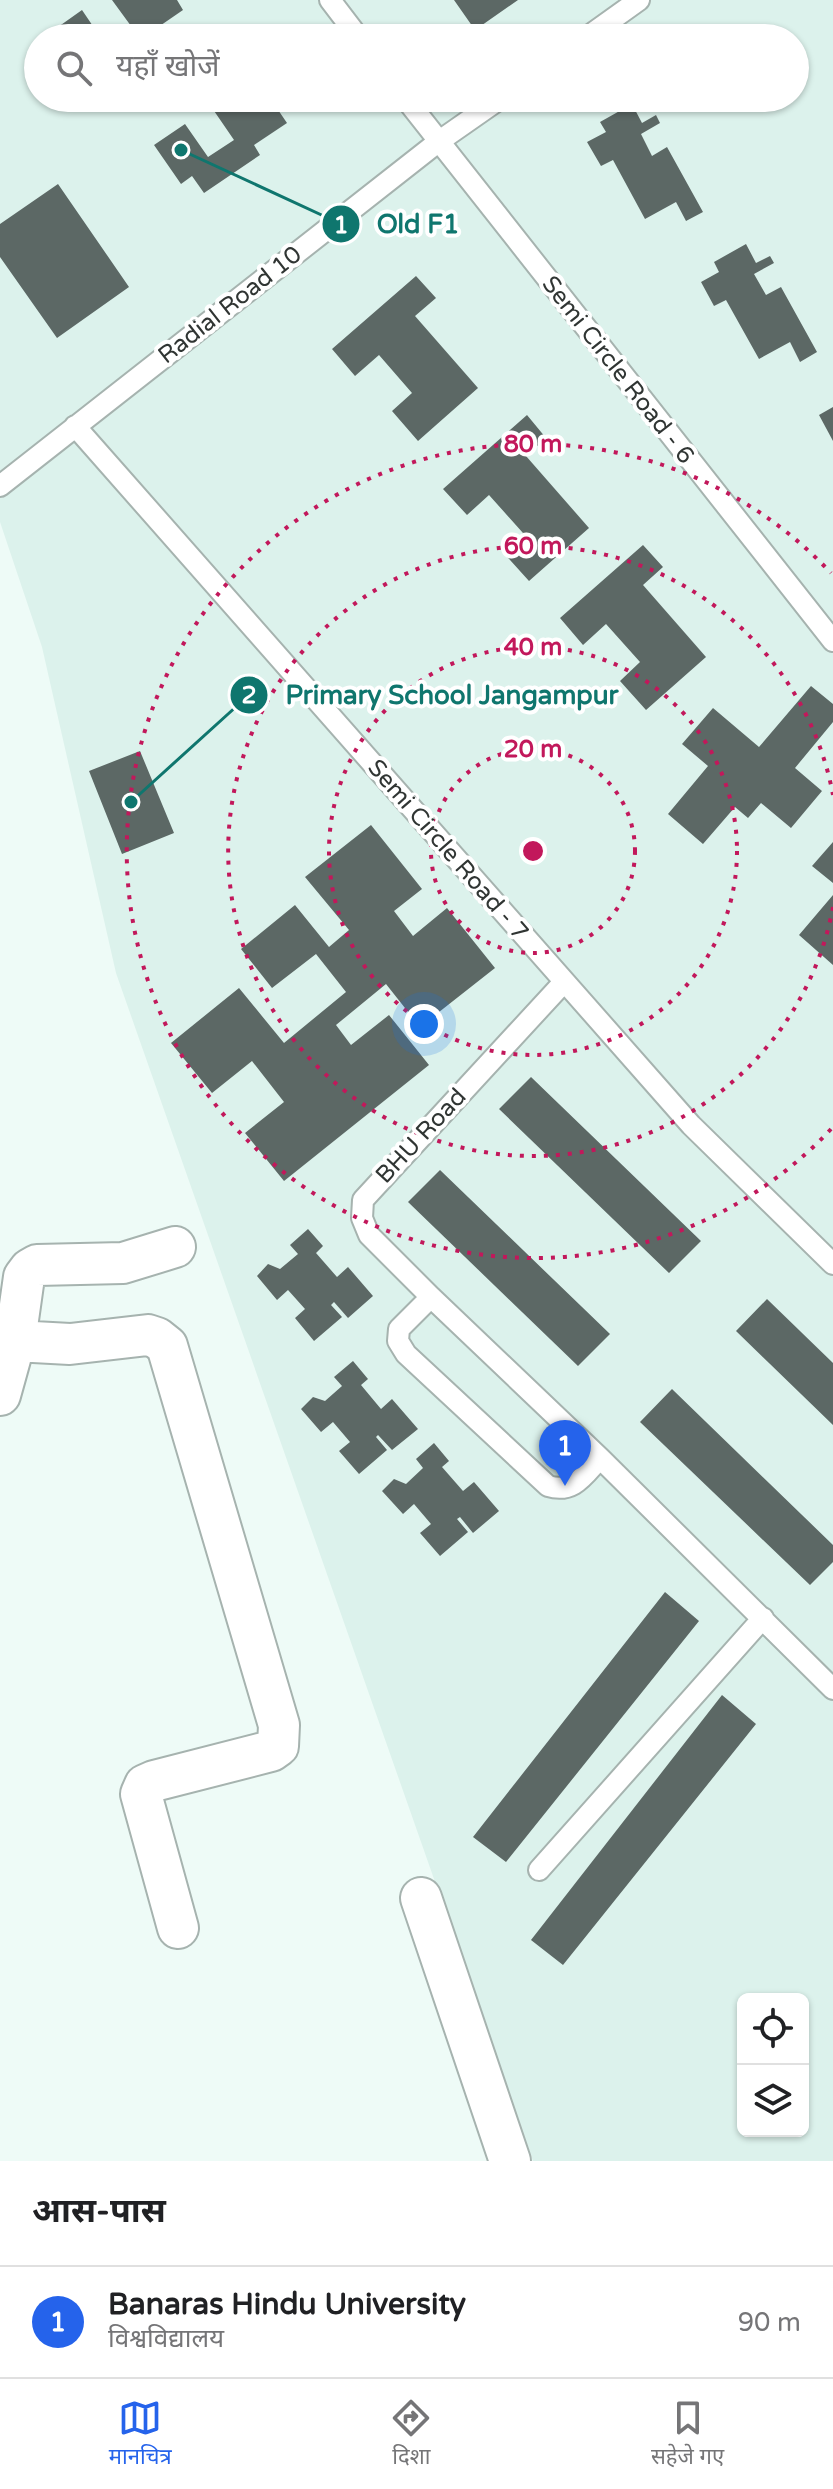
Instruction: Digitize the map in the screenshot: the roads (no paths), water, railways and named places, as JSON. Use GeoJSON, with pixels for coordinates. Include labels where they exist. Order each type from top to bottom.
{"type":"FeatureCollection","features":[{"type":"Feature","properties":{"kind":"street"},"geometry":{"type":"LineString","coordinates":[[0,1395],[15,1341],[24,1277],[30,1269],[37,1265],[123,1263],[175,1247]]}},
{"type":"Feature","properties":{"kind":"street"},"geometry":{"type":"LineString","coordinates":[[15,1341],[70,1344],[148,1335],[167,1346],[279,1725],[278,1746],[271,1751],[145,1785],[141,1794],[178,1928]]}},
{"type":"Feature","properties":{"kind":"street"},"geometry":{"type":"LineString","coordinates":[[421,1898],[510,2161]]}},
{"type":"Feature","properties":{"kind":"lane"},"geometry":{"type":"LineString","coordinates":[[330,0],[348,24]]}},
{"type":"Feature","properties":{"kind":"lane"},"geometry":{"type":"LineString","coordinates":[[606,24],[639,0]]}},
{"type":"Feature","properties":{"kind":"lane","name":"Semi Circle Road - 6"},"geometry":{"type":"LineString","coordinates":[[416,112],[833,641]]}},
{"type":"Feature","properties":{"kind":"lane","name":"Radial Road 10"},"geometry":{"type":"LineString","coordinates":[[0,486],[438,142],[481,112]]}},
{"type":"Feature","properties":{"kind":"lane","name":"Semi Circle Road - 7"},"geometry":{"type":"LineString","coordinates":[[75,426],[691,1125],[833,1264]]}},
{"type":"Feature","properties":{"kind":"lane","name":"BHU Road"},"geometry":{"type":"LineString","coordinates":[[564,982],[363,1200],[362,1218],[369,1235],[431,1297],[763,1618],[830,1678]]}},
{"type":"Feature","properties":{"kind":"lane"},"geometry":{"type":"LineString","coordinates":[[431,1297],[399,1329],[398,1341],[406,1354],[548,1486],[560,1489],[573,1486],[600,1458]]}},
{"type":"Feature","properties":{"kind":"lane"},"geometry":{"type":"LineString","coordinates":[[539,1870],[763,1618]]}},
{"type":"Feature","properties":{"kind":"place","name":"Old F1"},"geometry":{"type":"Point","coordinates":[181,150]}},
{"type":"Feature","properties":{"kind":"place","name":"Primary School Jangampur"},"geometry":{"type":"Point","coordinates":[131,802]}},
{"type":"Feature","properties":{"kind":"place","name":"Banaras Hindu University"},"geometry":{"type":"Point","coordinates":[565,1486]}}]}
